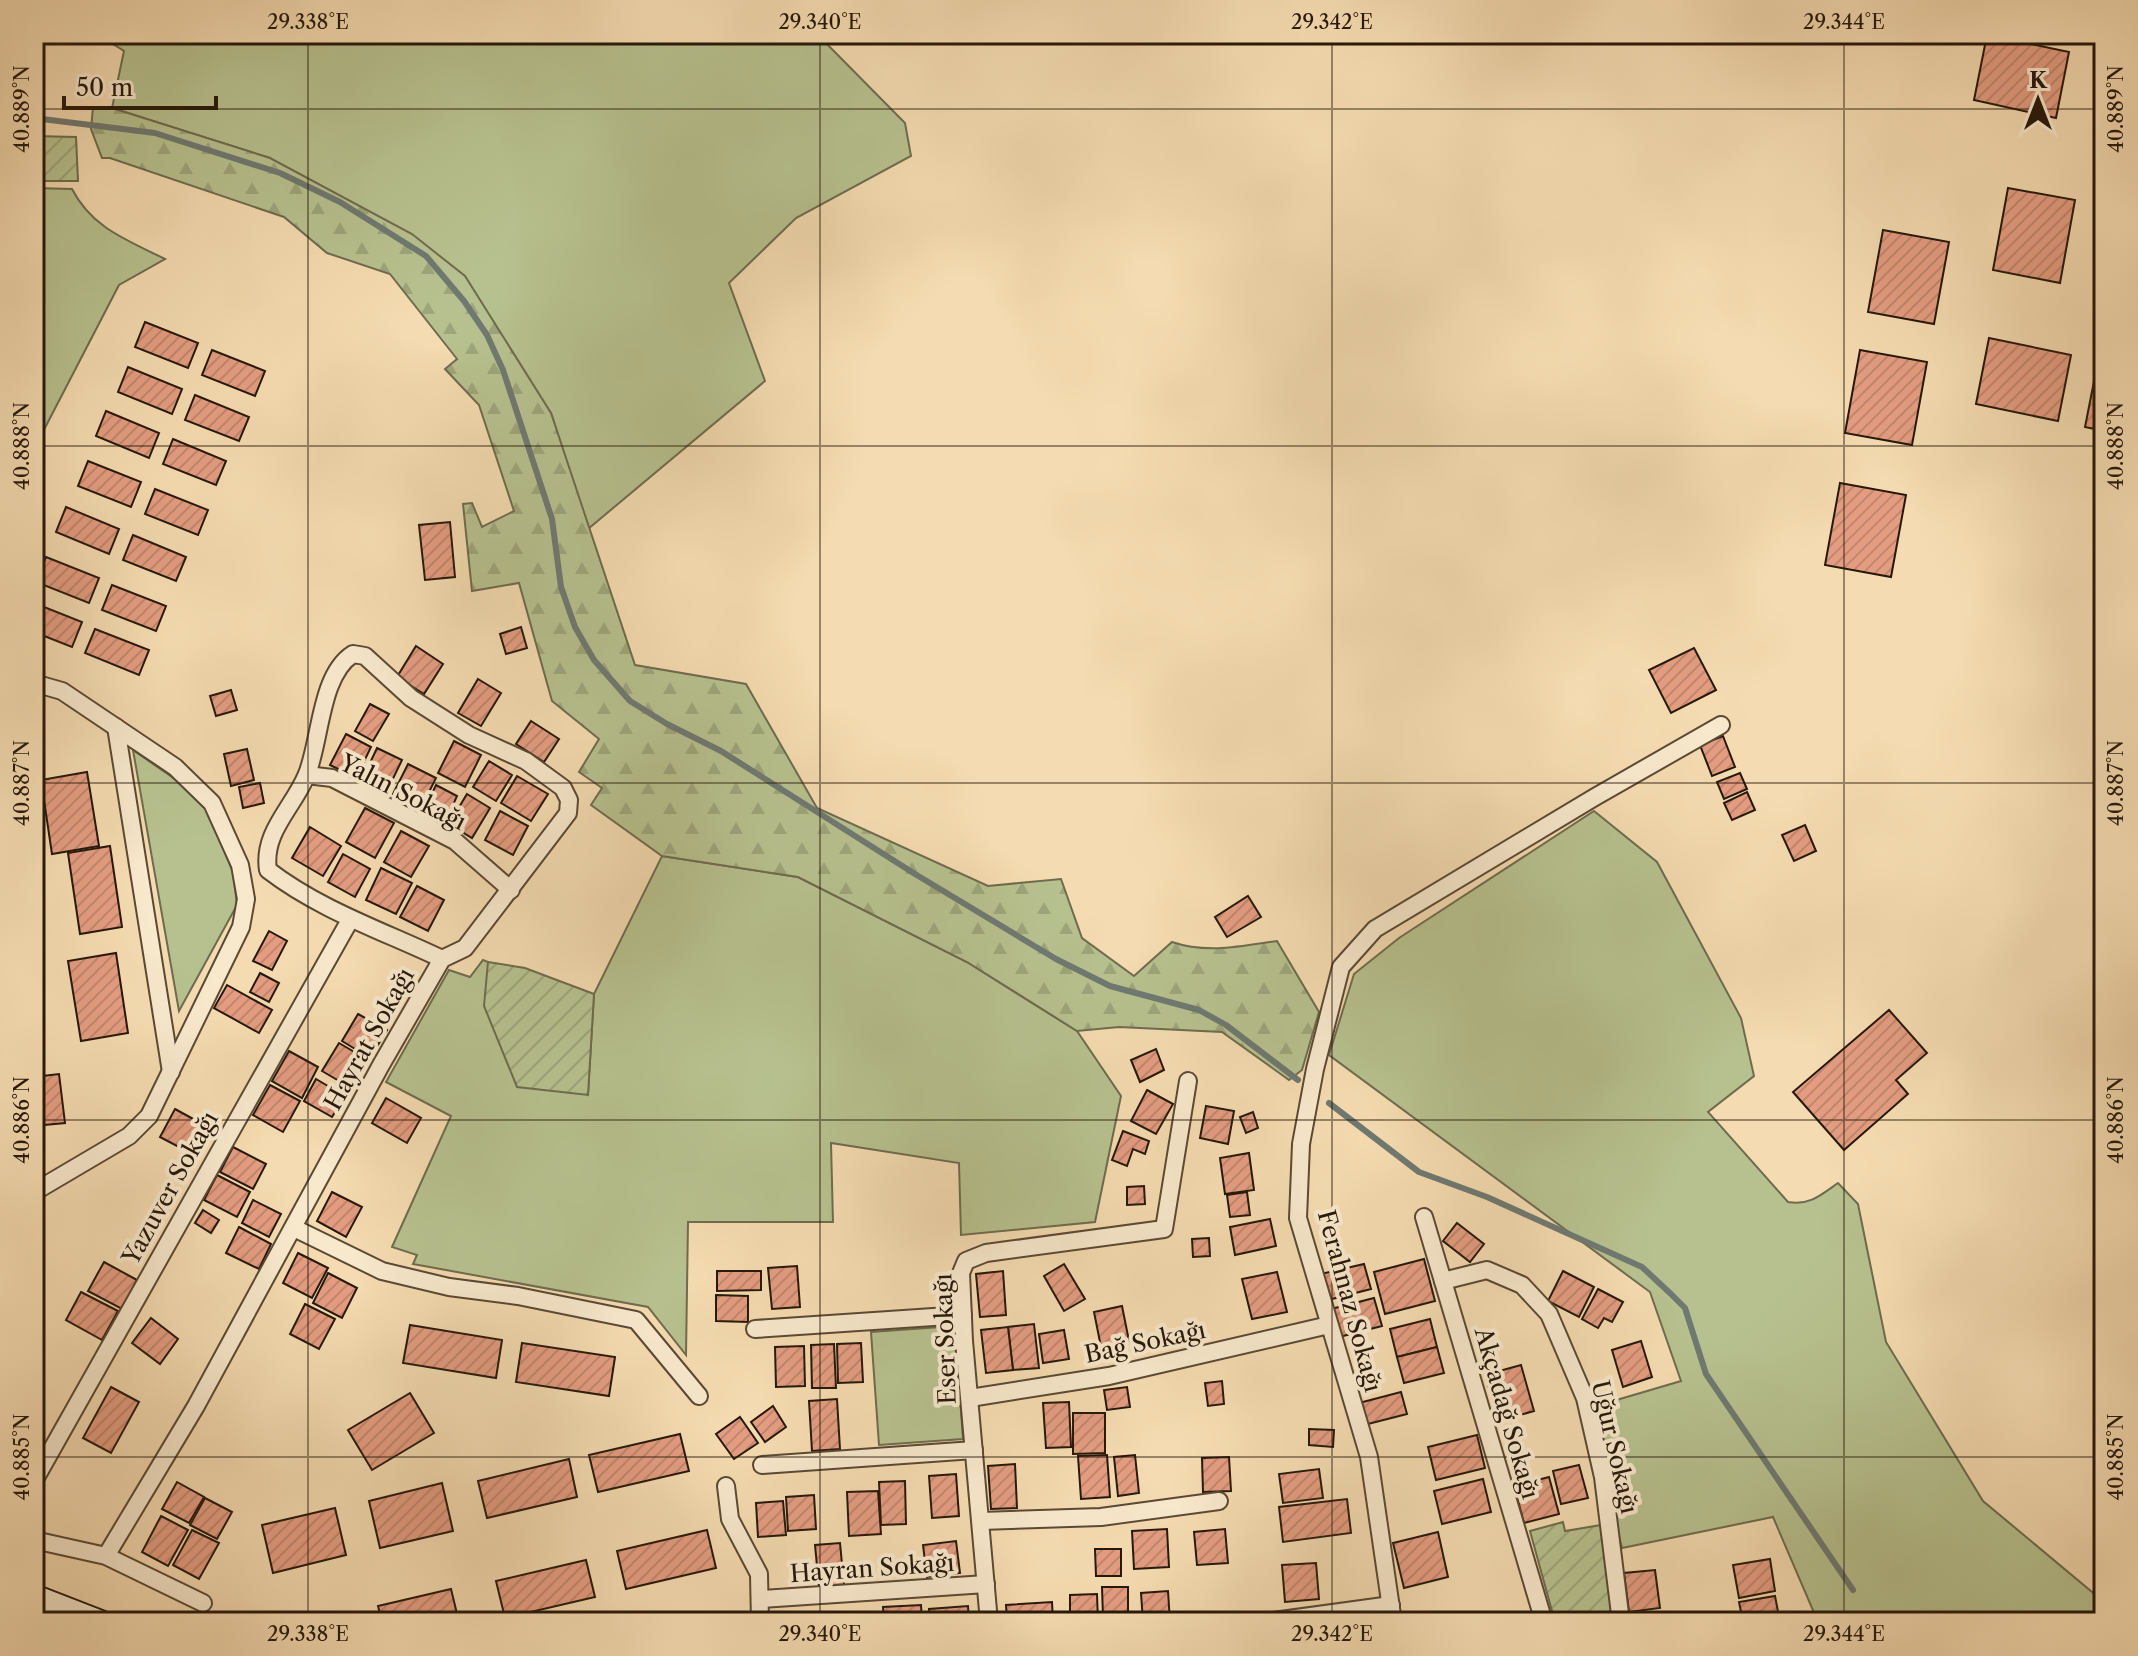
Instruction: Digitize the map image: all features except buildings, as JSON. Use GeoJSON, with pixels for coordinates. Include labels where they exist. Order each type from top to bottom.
{"type":"FeatureCollection","features":[{"type":"Feature","properties":{"kind":"street","name":"Hayrat Sokağı"},"geometry":{"type":"LineString","coordinates":[[106,1556],[196,1406],[442,959],[465,948],[568,813],[569,800],[563,788],[526,761],[469,735],[411,698],[365,656],[353,654],[344,660],[331,682],[307,775]]}},
{"type":"Feature","properties":{"kind":"street"},"geometry":{"type":"LineString","coordinates":[[34,683],[62,691],[116,727],[175,767],[212,803],[240,865],[246,899],[241,927],[149,1116],[129,1136],[34,1192]]}},
{"type":"Feature","properties":{"kind":"street","name":"Ferahnaz Sokağı"},"geometry":{"type":"LineString","coordinates":[[1392,1613],[1369,1457],[1298,1218],[1301,1144],[1315,1069],[1341,967],[1375,929],[1721,725]]}},
{"type":"Feature","properties":{"kind":"street"},"geometry":{"type":"LineString","coordinates":[[116,727],[171,1072]]}},
{"type":"Feature","properties":{"kind":"street","name":"Yalın Sokağı"},"geometry":{"type":"LineString","coordinates":[[307,775],[332,778],[455,841],[511,890]]}},
{"type":"Feature","properties":{"kind":"street"},"geometry":{"type":"LineString","coordinates":[[307,775],[274,829],[266,857],[268,870],[350,920],[442,959]]}},
{"type":"Feature","properties":{"kind":"street","name":"Yazuver Sokağı"},"geometry":{"type":"LineString","coordinates":[[34,1481],[350,920]]}},
{"type":"Feature","properties":{"kind":"street","name":"Eser Sokağı"},"geometry":{"type":"LineString","coordinates":[[989,1622],[961,1273],[966,1261],[986,1253],[1164,1229],[1188,1081]]}},
{"type":"Feature","properties":{"kind":"street","name":"Akçadağ Sokağı"},"geometry":{"type":"LineString","coordinates":[[1424,1217],[1544,1622]]}},
{"type":"Feature","properties":{"kind":"street"},"geometry":{"type":"LineString","coordinates":[[294,1228],[382,1271],[449,1287],[518,1296],[636,1320],[699,1396]]}},
{"type":"Feature","properties":{"kind":"street","name":"Uğur Sokağı"},"geometry":{"type":"LineString","coordinates":[[1443,1281],[1487,1270],[1522,1285],[1549,1314],[1585,1398],[1603,1477],[1621,1622]]}},
{"type":"Feature","properties":{"kind":"street"},"geometry":{"type":"LineString","coordinates":[[755,1329],[963,1315]]}},
{"type":"Feature","properties":{"kind":"street","name":"Bağ Sokağı"},"geometry":{"type":"LineString","coordinates":[[970,1398],[1109,1376],[1329,1325]]}},
{"type":"Feature","properties":{"kind":"street"},"geometry":{"type":"LineString","coordinates":[[762,1465],[974,1450]]}},
{"type":"Feature","properties":{"kind":"street"},"geometry":{"type":"LineString","coordinates":[[726,1486],[730,1519],[759,1574],[760,1622]]}},
{"type":"Feature","properties":{"kind":"street"},"geometry":{"type":"LineString","coordinates":[[981,1521],[1101,1517],[1219,1501]]}},
{"type":"Feature","properties":{"kind":"street"},"geometry":{"type":"LineString","coordinates":[[34,1540],[106,1556],[203,1603]]}},
{"type":"Feature","properties":{"kind":"street","name":"Hayran Sokağı"},"geometry":{"type":"LineString","coordinates":[[761,1599],[986,1584]]}},
{"type":"Feature","properties":{"kind":"street"},"geometry":{"type":"LineString","coordinates":[[34,1596],[101,1622]]}},
{"type":"Feature","properties":{"kind":"street"},"geometry":{"type":"LineString","coordinates":[[1266,1622],[1392,1613]]}},
{"type":"Feature","properties":{"kind":"green space"},"geometry":{"type":"Polygon","coordinates":[[[97,34],[817,34],[905,123],[911,156],[796,218],[729,283],[765,381],[588,529],[551,413],[270,158],[112,108],[124,51],[97,34]]]}},
{"type":"Feature","properties":{"kind":"green space"},"geometry":{"type":"Polygon","coordinates":[[[93,107],[112,108],[270,158],[412,234],[465,276],[551,413],[635,665],[746,684],[817,808],[988,886],[1061,879],[1082,938],[1134,976],[1172,942],[1211,948],[1277,941],[1319,1012],[1302,1070],[1289,1080],[1222,1032],[1119,1027],[1077,1031],[967,962],[798,877],[662,856],[591,805],[602,788],[579,772],[599,739],[552,701],[519,583],[472,591],[463,504],[472,503],[482,527],[514,511],[479,405],[445,369],[457,359],[390,274],[327,253],[284,217],[110,158],[102,158],[91,129],[93,107]]]}},
{"type":"Feature","properties":{"kind":"green space"},"geometry":{"type":"Polygon","coordinates":[[[34,136],[76,137],[78,181],[34,181],[34,136]]]}},
{"type":"Feature","properties":{"kind":"green space"},"geometry":{"type":"Polygon","coordinates":[[[34,188],[72,189],[100,223],[165,259],[119,285],[34,449],[34,188]]]}},
{"type":"Feature","properties":{"kind":"green space"},"geometry":{"type":"Polygon","coordinates":[[[133,750],[185,786],[206,806],[233,872],[237,905],[179,1011],[133,750]]]}},
{"type":"Feature","properties":{"kind":"green space"},"geometry":{"type":"Polygon","coordinates":[[[1594,811],[1657,862],[1741,1018],[1754,1076],[1708,1112],[1788,1202],[1809,1201],[1838,1183],[1858,1204],[1886,1342],[1983,1501],[2104,1602],[2104,1622],[1818,1622],[1773,1517],[1622,1548],[1586,1409],[1681,1381],[1650,1292],[1329,1055],[1354,974],[1399,938],[1594,811]]]}},
{"type":"Feature","properties":{"kind":"green space"},"geometry":{"type":"Polygon","coordinates":[[[662,856],[798,877],[967,962],[1077,1031],[1121,1096],[1095,1222],[961,1235],[959,1163],[831,1143],[833,1222],[688,1222],[686,1355],[648,1307],[413,1264],[417,1255],[392,1247],[451,1116],[386,1082],[449,970],[470,977],[483,960],[488,962],[588,1094],[594,994],[662,856]]]}},
{"type":"Feature","properties":{"kind":"green space"},"geometry":{"type":"Polygon","coordinates":[[[488,962],[525,968],[594,994],[588,1095],[517,1087],[484,1006],[488,962]]]}},
{"type":"Feature","properties":{"kind":"green space"},"geometry":{"type":"Polygon","coordinates":[[[955,1326],[963,1439],[879,1445],[871,1332],[955,1326]]]}},
{"type":"Feature","properties":{"kind":"green space"},"geometry":{"type":"Polygon","coordinates":[[[1563,1522],[1565,1531],[1601,1525],[1613,1622],[1555,1622],[1530,1531],[1563,1522]]]}},
{"type":"Feature","properties":{"kind":"waterway"},"geometry":{"type":"LineString","coordinates":[[34,118],[155,133],[280,173],[340,202],[426,256],[464,301],[487,335],[503,370],[552,519],[561,587],[575,627],[594,660],[630,701],[721,751],[1056,959],[1110,986],[1199,1010],[1226,1025],[1298,1080]]}},
{"type":"Feature","properties":{"kind":"waterway"},"geometry":{"type":"LineString","coordinates":[[1329,1103],[1419,1172],[1487,1197],[1642,1267],[1685,1308],[1706,1374],[1853,1590]]}}]}
